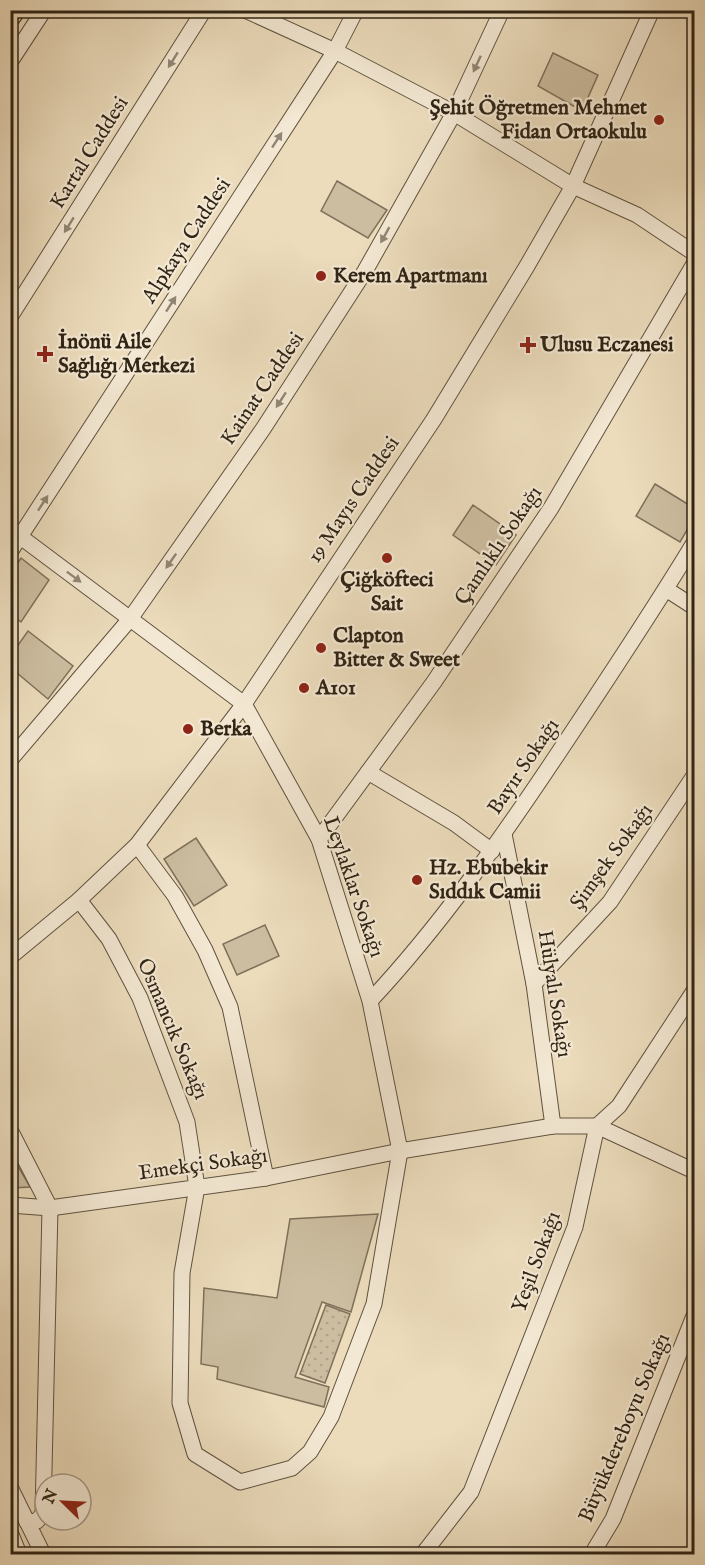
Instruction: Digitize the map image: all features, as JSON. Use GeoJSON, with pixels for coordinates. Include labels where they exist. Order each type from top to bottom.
{"type":"FeatureCollection","features":[{"type":"Feature","properties":{"kind":"main road"},"geometry":{"type":"LineString","coordinates":[[10,17],[15,10]]}},
{"type":"Feature","properties":{"kind":"street"},"geometry":{"type":"LineString","coordinates":[[10,62],[44,10]]}},
{"type":"Feature","properties":{"kind":"street","name":"Kartal Caddesi"},"geometry":{"type":"LineString","coordinates":[[10,317],[204,10]]}},
{"type":"Feature","properties":{"kind":"street"},"geometry":{"type":"LineString","coordinates":[[245,10],[335,51],[454,113],[573,186],[637,215],[694,253]]}},
{"type":"Feature","properties":{"kind":"street","name":"Alpkaya Caddesi"},"geometry":{"type":"LineString","coordinates":[[10,552],[16,533],[335,51],[356,10]]}},
{"type":"Feature","properties":{"kind":"street","name":"Kainat Caddesi"},"geometry":{"type":"LineString","coordinates":[[10,760],[130,619],[263,429],[365,271],[454,113],[502,10]]}},
{"type":"Feature","properties":{"kind":"street","name":"19 Mayıs Caddesi"},"geometry":{"type":"LineString","coordinates":[[10,957],[80,900],[137,845],[244,704],[434,419],[573,186],[652,10]]}},
{"type":"Feature","properties":{"kind":"street","name":"Çamlıklı Sokağı"},"geometry":{"type":"LineString","coordinates":[[319,839],[434,682],[551,508],[694,264]]}},
{"type":"Feature","properties":{"kind":"street","name":"Leylaklar Sokağı"},"geometry":{"type":"LineString","coordinates":[[16,533],[244,704],[319,839],[370,1001],[400,1151]]}},
{"type":"Feature","properties":{"kind":"street","name":"Bayır Sokağı"},"geometry":{"type":"LineString","coordinates":[[370,1001],[404,965],[492,851],[666,589],[694,543]]}},
{"type":"Feature","properties":{"kind":"street"},"geometry":{"type":"LineString","coordinates":[[666,589],[694,607]]}},
{"type":"Feature","properties":{"kind":"street"},"geometry":{"type":"LineString","coordinates":[[368,772],[454,823],[492,851]]}},
{"type":"Feature","properties":{"kind":"street","name":"Şimşek Sokağı"},"geometry":{"type":"LineString","coordinates":[[534,984],[610,902],[694,776]]}},
{"type":"Feature","properties":{"kind":"street","name":"Hülyalı Sokağı"},"geometry":{"type":"LineString","coordinates":[[504,834],[534,984],[553,1125]]}},
{"type":"Feature","properties":{"kind":"street"},"geometry":{"type":"LineString","coordinates":[[137,845],[175,896],[205,950],[230,1007],[266,1178]]}},
{"type":"Feature","properties":{"kind":"street","name":"Osmancık Sokağı"},"geometry":{"type":"LineString","coordinates":[[80,900],[109,939],[140,998],[166,1061],[187,1122],[196,1187],[182,1273],[180,1403],[195,1454],[240,1482],[292,1468],[310,1452],[331,1416],[374,1304],[400,1151]]}},
{"type":"Feature","properties":{"kind":"street"},"geometry":{"type":"LineString","coordinates":[[597,1126],[620,1106],[694,991]]}},
{"type":"Feature","properties":{"kind":"street"},"geometry":{"type":"LineString","coordinates":[[400,1151],[553,1125],[597,1126],[694,1171]]}},
{"type":"Feature","properties":{"kind":"street","name":"Yeşil Sokağı"},"geometry":{"type":"LineString","coordinates":[[423,1554],[471,1492],[575,1227],[597,1126]]}},
{"type":"Feature","properties":{"kind":"street"},"geometry":{"type":"LineString","coordinates":[[10,1130],[50,1208],[43,1514],[37,1521],[27,1522]]}},
{"type":"Feature","properties":{"kind":"street","name":"Emekçi Sokağı"},"geometry":{"type":"LineString","coordinates":[[10,1205],[50,1208],[266,1178],[400,1151]]}},
{"type":"Feature","properties":{"kind":"street","name":"Büyükdereboyu Sokağı"},"geometry":{"type":"LineString","coordinates":[[592,1554],[613,1519],[694,1316]]}},
{"type":"Feature","properties":{"kind":"street"},"geometry":{"type":"LineString","coordinates":[[10,1487],[44,1554]]}},
{"type":"Feature","properties":{"kind":"street"},"geometry":{"type":"LineString","coordinates":[[10,1532],[19,1554]]}},
{"type":"Feature","properties":{"kind":"shaded area"},"geometry":{"type":"Polygon","coordinates":[[[553,53],[598,75],[582,111],[538,86],[553,53]]]}},
{"type":"Feature","properties":{"kind":"shaded area"},"geometry":{"type":"Polygon","coordinates":[[[337,181],[387,210],[368,238],[321,211],[337,181]]]}},
{"type":"Feature","properties":{"kind":"shaded area"},"geometry":{"type":"Polygon","coordinates":[[[655,484],[694,508],[694,518],[680,542],[636,516],[655,484]]]}},
{"type":"Feature","properties":{"kind":"shaded area"},"geometry":{"type":"Polygon","coordinates":[[[473,505],[516,535],[496,565],[453,535],[473,505]]]}},
{"type":"Feature","properties":{"kind":"shaded area"},"geometry":{"type":"Polygon","coordinates":[[[21,558],[49,580],[21,622],[11,614],[11,573],[21,558]]]}},
{"type":"Feature","properties":{"kind":"shaded area"},"geometry":{"type":"Polygon","coordinates":[[[28,631],[73,666],[48,699],[11,668],[11,655],[28,631]]]}},
{"type":"Feature","properties":{"kind":"shaded area"},"geometry":{"type":"Polygon","coordinates":[[[196,838],[227,885],[194,906],[164,859],[196,838]]]}},
{"type":"Feature","properties":{"kind":"shaded area"},"geometry":{"type":"Polygon","coordinates":[[[265,925],[279,956],[237,975],[223,944],[265,925]]]}},
{"type":"Feature","properties":{"kind":"shaded area"},"geometry":{"type":"Polygon","coordinates":[[[11,1154],[30,1187],[11,1188],[11,1154]]]}},
{"type":"Feature","properties":{"kind":"shaded area"},"geometry":{"type":"Polygon","coordinates":[[[378,1214],[351,1312],[322,1302],[295,1377],[329,1387],[324,1407],[217,1379],[218,1367],[201,1364],[204,1288],[277,1298],[290,1219],[378,1214]]]}},
{"type":"Feature","properties":{"kind":"shaded area"},"geometry":{"type":"Polygon","coordinates":[[[326,1305],[350,1314],[325,1383],[300,1374],[326,1305]]]}},
{"type":"Feature","properties":{"kind":"place","name":"Şehit Öğretmen Mehmet Fidan Ortaokulu"},"geometry":{"type":"Point","coordinates":[659,120]}},
{"type":"Feature","properties":{"kind":"place","name":"Kerem Apartmanı"},"geometry":{"type":"Point","coordinates":[321,276]}},
{"type":"Feature","properties":{"kind":"place","name":"Ulusu Eczanesi"},"geometry":{"type":"Point","coordinates":[528,345]}},
{"type":"Feature","properties":{"kind":"place","name":"İnönü Aile Sağlığı Merkezi"},"geometry":{"type":"Point","coordinates":[45,354]}},
{"type":"Feature","properties":{"kind":"place","name":"Çiğköfteci Sait"},"geometry":{"type":"Point","coordinates":[387,558]}},
{"type":"Feature","properties":{"kind":"place","name":"Clapton Bitter & Sweet"},"geometry":{"type":"Point","coordinates":[321,648]}},
{"type":"Feature","properties":{"kind":"place","name":"A101"},"geometry":{"type":"Point","coordinates":[304,688]}},
{"type":"Feature","properties":{"kind":"place","name":"Berka"},"geometry":{"type":"Point","coordinates":[188,729]}},
{"type":"Feature","properties":{"kind":"place","name":"Hz. Ebubekir Sıddık Camii"},"geometry":{"type":"Point","coordinates":[417,880]}}]}
